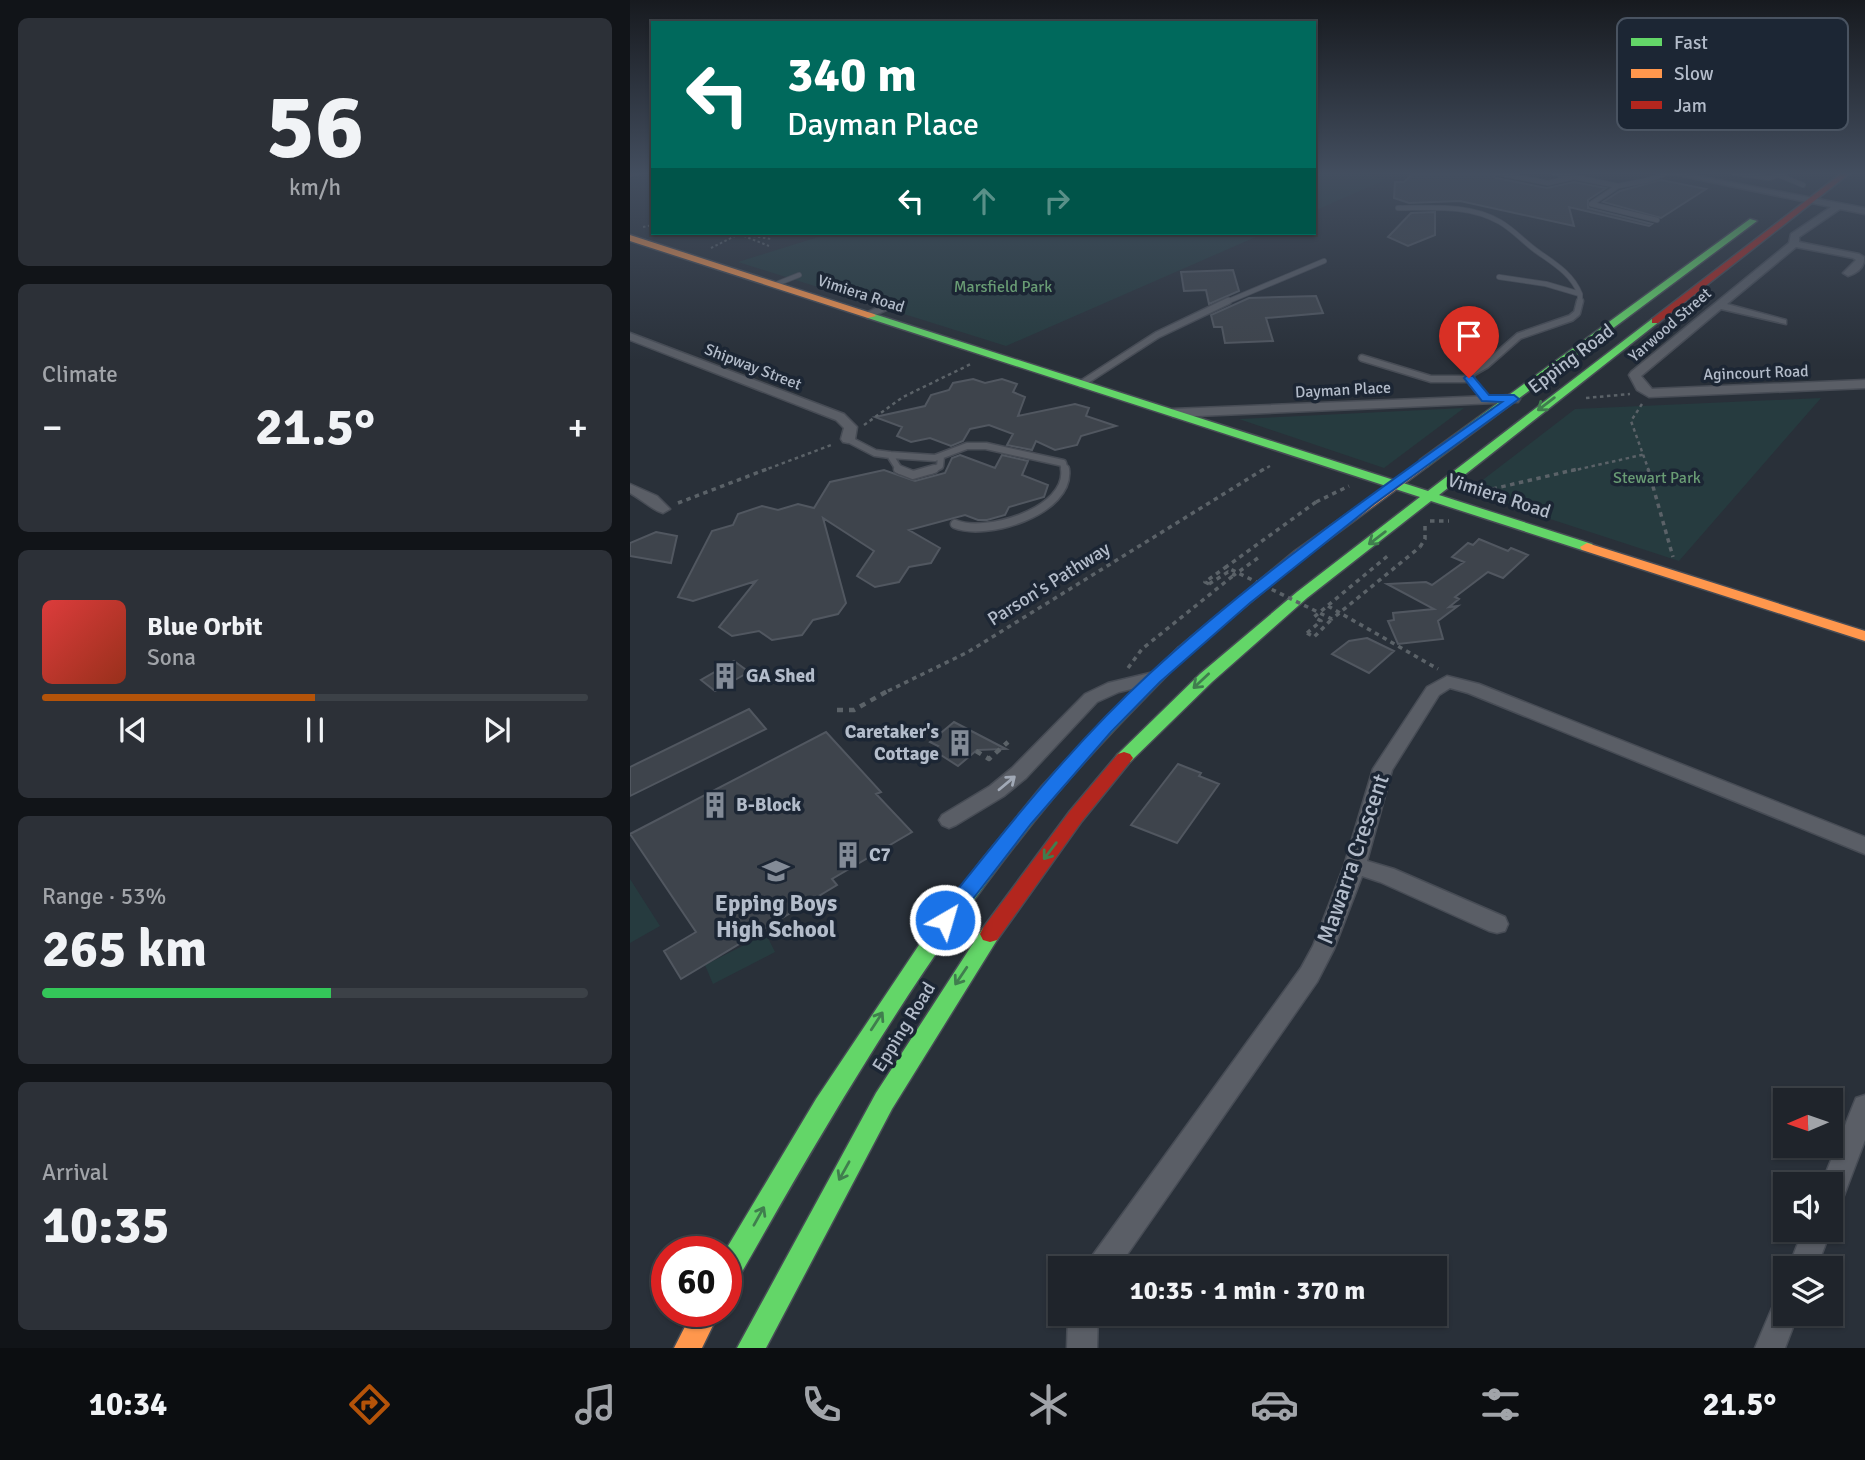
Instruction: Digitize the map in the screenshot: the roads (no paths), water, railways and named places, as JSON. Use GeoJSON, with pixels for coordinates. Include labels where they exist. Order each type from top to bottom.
{"type":"FeatureCollection","features":[{"type":"Feature","properties":{"kind":"main road","name":"Epping Road"},"geometry":{"type":"LineString","coordinates":[[742,1248],[827,1098],[945,920],[1024,819],[1105,727],[1154,678],[1245,600],[1393,485],[1733,236]]}},
{"type":"Feature","properties":{"kind":"main road","name":"Epping Road"},"geometry":{"type":"LineString","coordinates":[[751,1348],[877,1110],[998,919],[1078,812],[1153,726],[1216,667],[1302,595],[1432,497],[1541,408],[1764,236]]}},
{"type":"Feature","properties":{"kind":"main road","name":"Vimiera Road"},"geometry":{"type":"LineString","coordinates":[[630,238],[1865,636]]}},
{"type":"Feature","properties":{"kind":"main road"},"geometry":{"type":"LineString","coordinates":[[688,1348],[699,1327]]}},
{"type":"Feature","properties":{"kind":"street","name":"Yarwood Street"},"geometry":{"type":"LineString","coordinates":[[1649,393],[1641,387],[1634,375],[1794,244],[1794,236]]}},
{"type":"Feature","properties":{"kind":"street"},"geometry":{"type":"LineString","coordinates":[[1794,244],[1861,259],[1859,265],[1848,273]]}},
{"type":"Feature","properties":{"kind":"street"},"geometry":{"type":"LineString","coordinates":[[1717,305],[1782,322]]}},
{"type":"Feature","properties":{"kind":"street","name":"Shipway Street"},"geometry":{"type":"LineString","coordinates":[[630,336],[840,417],[851,427],[848,439]]}},
{"type":"Feature","properties":{"kind":"street","name":"Agincourt Road"},"geometry":{"type":"LineString","coordinates":[[1649,393],[1865,384]]}},
{"type":"Feature","properties":{"kind":"street","name":"Dayman Place"},"geometry":{"type":"LineString","coordinates":[[1173,413],[1514,399]]}},
{"type":"Feature","properties":{"kind":"street"},"geometry":{"type":"LineString","coordinates":[[630,488],[652,499],[663,509]]}},
{"type":"Feature","properties":{"kind":"street"},"geometry":{"type":"LineString","coordinates":[[949,820],[997,791],[1019,773],[1091,698],[1114,687],[1154,678]]}},
{"type":"Feature","properties":{"kind":"street","name":"Mawarra Crescent"},"geometry":{"type":"LineString","coordinates":[[1109,1256],[1309,975],[1323,949],[1355,866],[1383,769],[1433,691],[1447,682],[1473,688],[1865,846]]}},
{"type":"Feature","properties":{"kind":"street"},"geometry":{"type":"LineString","coordinates":[[1355,866],[1386,875],[1497,924]]}},
{"type":"Feature","properties":{"kind":"street"},"geometry":{"type":"LineString","coordinates":[[1839,1172],[1865,1107]]}},
{"type":"Feature","properties":{"kind":"street"},"geometry":{"type":"LineString","coordinates":[[1082,1348],[1083,1326]]}},
{"type":"Feature","properties":{"kind":"street"},"geometry":{"type":"LineString","coordinates":[[1770,1348],[1779,1326]]}},
{"type":"Feature","properties":{"kind":"lane"},"geometry":{"type":"LineString","coordinates":[[1470,379],[1472,373],[1495,360],[1499,352],[1518,336],[1528,331],[1552,327],[1573,314],[1580,304],[1576,284],[1519,236]]}},
{"type":"Feature","properties":{"kind":"lane"},"geometry":{"type":"LineString","coordinates":[[1081,384],[1157,335],[1226,302],[1324,261]]}},
{"type":"Feature","properties":{"kind":"lane"},"geometry":{"type":"LineString","coordinates":[[774,285],[799,275]]}},
{"type":"Feature","properties":{"kind":"lane"},"geometry":{"type":"LineString","coordinates":[[1499,276],[1530,280],[1580,294]]}},
{"type":"Feature","properties":{"kind":"lane"},"geometry":{"type":"LineString","coordinates":[[868,315],[893,304]]}},
{"type":"Feature","properties":{"kind":"lane"},"geometry":{"type":"LineString","coordinates":[[1362,358],[1418,377],[1470,379],[1486,399]]}},
{"type":"Feature","properties":{"kind":"lane"},"geometry":{"type":"LineString","coordinates":[[848,439],[875,453],[890,455],[941,457],[967,446],[986,446],[1052,458],[1063,463],[1066,483],[1061,491],[1042,505],[1000,527],[979,531],[961,528],[955,524]]}},
{"type":"Feature","properties":{"kind":"lane"},"geometry":{"type":"LineString","coordinates":[[890,455],[894,467],[902,473],[917,476],[932,472],[940,466],[941,457]]}},
{"type":"Feature","properties":{"kind":"place","name":"GA Shed"},"geometry":{"type":"Point","coordinates":[725,676]}},
{"type":"Feature","properties":{"kind":"place","name":"Caretaker's Cottage"},"geometry":{"type":"Point","coordinates":[960,743]}},
{"type":"Feature","properties":{"kind":"place","name":"B-Block"},"geometry":{"type":"Point","coordinates":[715,805]}},
{"type":"Feature","properties":{"kind":"place","name":"C7"},"geometry":{"type":"Point","coordinates":[848,855]}},
{"type":"Feature","properties":{"kind":"place","name":"Epping Boys High School"},"geometry":{"type":"Point","coordinates":[776,871]}},
{"type":"Feature","properties":{"kind":"park label","name":"Marsfield Park"},"geometry":{"type":"Point","coordinates":[1003,287]}},
{"type":"Feature","properties":{"kind":"park label","name":"Stewart Park"},"geometry":{"type":"Point","coordinates":[1657,478]}}]}
